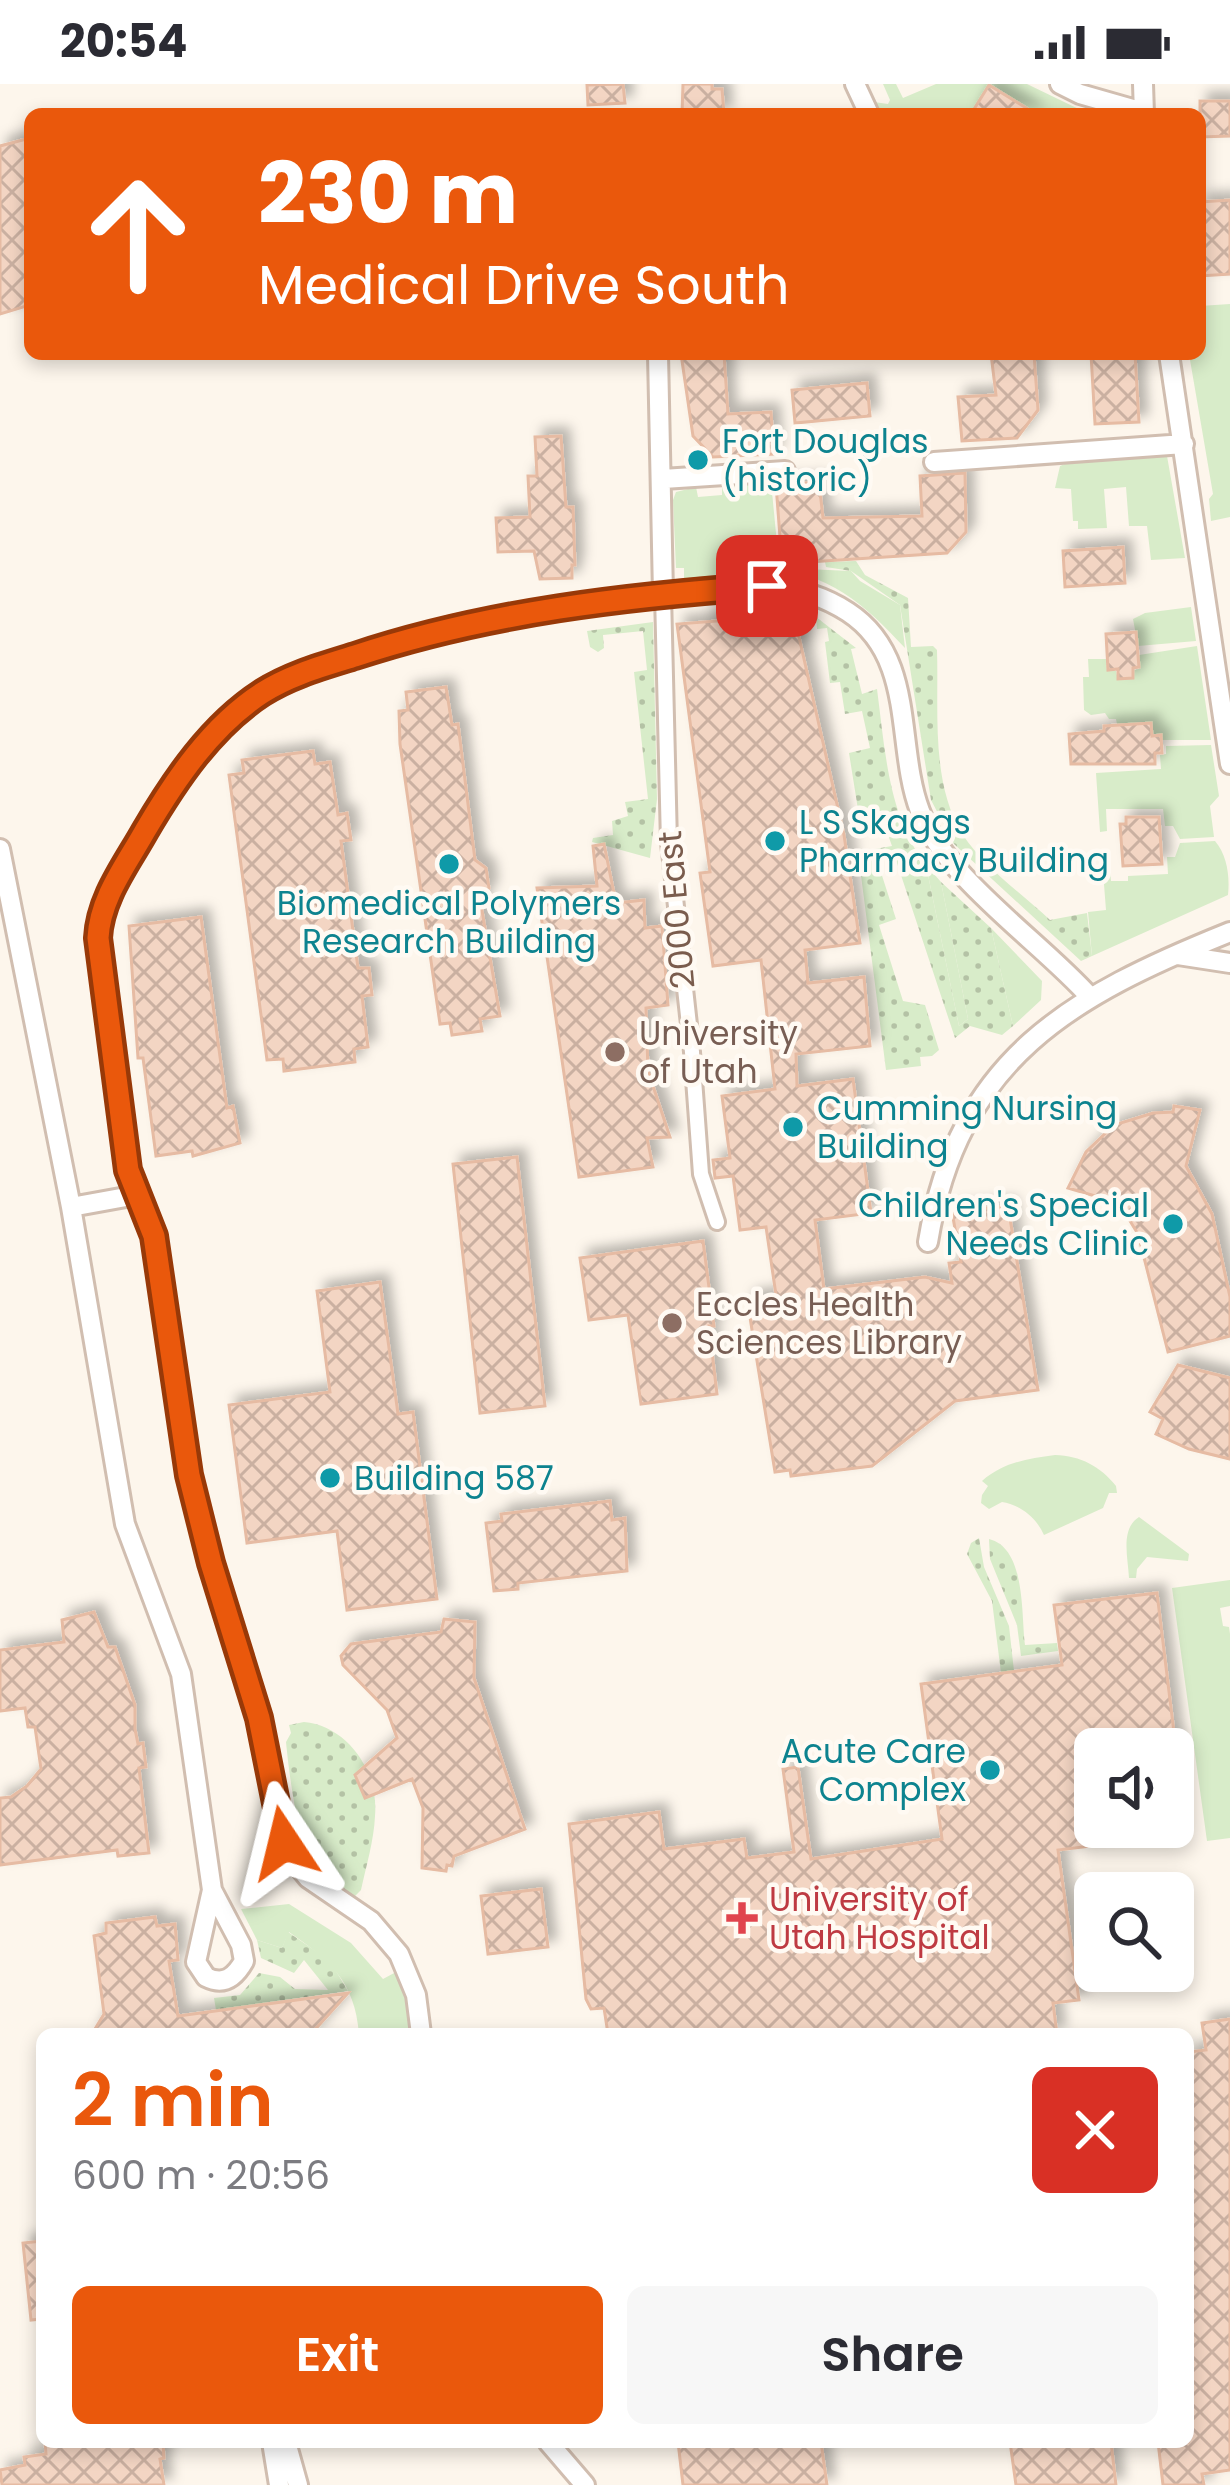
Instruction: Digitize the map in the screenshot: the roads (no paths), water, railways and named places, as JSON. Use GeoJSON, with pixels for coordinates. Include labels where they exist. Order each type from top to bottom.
{"type":"FeatureCollection","features":[{"type":"Feature","properties":{"kind":"street"},"geometry":{"type":"LineString","coordinates":[[1060,84],[1130,108]]}},
{"type":"Feature","properties":{"kind":"street"},"geometry":{"type":"LineString","coordinates":[[658,360],[663,594]]}},
{"type":"Feature","properties":{"kind":"street"},"geometry":{"type":"LineString","coordinates":[[1170,360],[1230,764]]}},
{"type":"Feature","properties":{"kind":"street"},"geometry":{"type":"LineString","coordinates":[[934,462],[1184,444]]}},
{"type":"Feature","properties":{"kind":"street"},"geometry":{"type":"LineString","coordinates":[[663,479],[785,471]]}},
{"type":"Feature","properties":{"kind":"street"},"geometry":{"type":"LineString","coordinates":[[420,2028],[416,1995],[399,1954],[362,1914],[308,1878],[284,1843],[259,1718],[189,1475],[154,1236],[128,1170],[99,918],[187,766],[228,719],[291,677],[457,625],[663,594],[767,586],[822,596],[854,616],[874,636],[896,677],[919,808],[938,848],[1090,997]]}},
{"type":"Feature","properties":{"kind":"street","name":"2000 East"},"geometry":{"type":"LineString","coordinates":[[663,594],[669,843],[700,1174],[717,1222]]}},
{"type":"Feature","properties":{"kind":"street"},"geometry":{"type":"LineString","coordinates":[[0,848],[70,1207],[124,1524],[181,1674],[212,1889]]}},
{"type":"Feature","properties":{"kind":"street"},"geometry":{"type":"LineString","coordinates":[[928,1242],[940,1190],[961,1134],[1009,1060],[1036,1034],[1109,983],[1230,932]]}},
{"type":"Feature","properties":{"kind":"street"},"geometry":{"type":"LineString","coordinates":[[1173,954],[1230,963]]}},
{"type":"Feature","properties":{"kind":"street"},"geometry":{"type":"LineString","coordinates":[[70,1207],[137,1195]]}},
{"type":"Feature","properties":{"kind":"street"},"geometry":{"type":"LineString","coordinates":[[273,2448],[279,2485]]}},
{"type":"Feature","properties":{"kind":"street"},"geometry":{"type":"LineString","coordinates":[[288,2448],[298,2485]]}},
{"type":"Feature","properties":{"kind":"street"},"geometry":{"type":"LineString","coordinates":[[553,2448],[585,2485]]}},
{"type":"Feature","properties":{"kind":"place","name":"Fort Douglas (historic)"},"geometry":{"type":"Point","coordinates":[698,460]}},
{"type":"Feature","properties":{"kind":"place","name":"L S Skaggs Pharmacy Building"},"geometry":{"type":"Point","coordinates":[775,841]}},
{"type":"Feature","properties":{"kind":"place","name":"Biomedical Polymers Research Building"},"geometry":{"type":"Point","coordinates":[449,864]}},
{"type":"Feature","properties":{"kind":"place","name":"University of Utah"},"geometry":{"type":"Point","coordinates":[615,1052]}},
{"type":"Feature","properties":{"kind":"place","name":"Cumming Nursing Building"},"geometry":{"type":"Point","coordinates":[793,1127]}},
{"type":"Feature","properties":{"kind":"place","name":"Children's Special Needs Clinic"},"geometry":{"type":"Point","coordinates":[1173,1224]}},
{"type":"Feature","properties":{"kind":"place","name":"Eccles Health Sciences Library"},"geometry":{"type":"Point","coordinates":[672,1323]}},
{"type":"Feature","properties":{"kind":"place","name":"Building 587"},"geometry":{"type":"Point","coordinates":[330,1478]}},
{"type":"Feature","properties":{"kind":"place","name":"Acute Care Complex"},"geometry":{"type":"Point","coordinates":[990,1770]}},
{"type":"Feature","properties":{"kind":"place","name":"University of Utah Hospital"},"geometry":{"type":"Point","coordinates":[742,1918]}}]}
